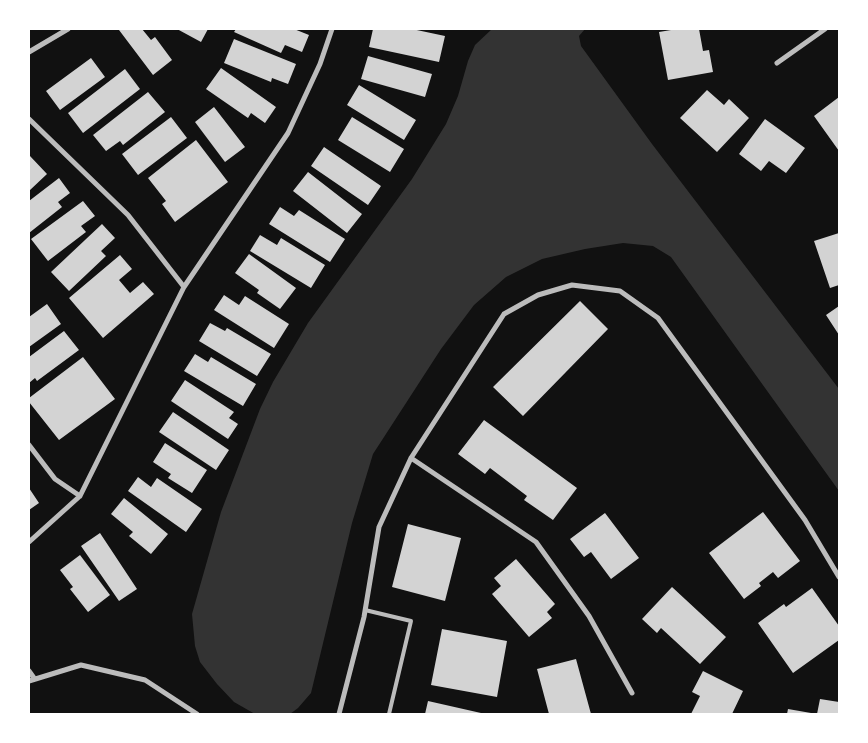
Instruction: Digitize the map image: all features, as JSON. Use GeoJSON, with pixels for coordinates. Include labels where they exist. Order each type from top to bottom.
{"type":"FeatureCollection","features":[{"type":"Feature","properties":{"kind":"street"},"geometry":{"type":"LineString","coordinates":[[29,52],[68,29]]}},
{"type":"Feature","properties":{"kind":"street"},"geometry":{"type":"LineString","coordinates":[[29,542],[80,496],[184,287],[288,133],[320,64],[332,29]]}},
{"type":"Feature","properties":{"kind":"street"},"geometry":{"type":"LineString","coordinates":[[777,63],[825,29]]}},
{"type":"Feature","properties":{"kind":"street"},"geometry":{"type":"LineString","coordinates":[[29,119],[128,215],[184,287]]}},
{"type":"Feature","properties":{"kind":"street"},"geometry":{"type":"LineString","coordinates":[[339,714],[365,610],[379,527],[411,458],[504,314],[538,295],[572,285],[620,291],[658,318],[806,520],[839,577]]}},
{"type":"Feature","properties":{"kind":"street"},"geometry":{"type":"LineString","coordinates":[[29,445],[54,479],[80,496]]}},
{"type":"Feature","properties":{"kind":"street"},"geometry":{"type":"LineString","coordinates":[[411,458],[536,542],[589,616],[632,693]]}},
{"type":"Feature","properties":{"kind":"street"},"geometry":{"type":"LineString","coordinates":[[29,671],[32,680],[82,665],[145,680],[197,714]]}},
{"type":"Feature","properties":{"kind":"lane"},"geometry":{"type":"LineString","coordinates":[[365,610],[410,621],[389,714]]}},
{"type":"Feature","properties":{"kind":"shaded area"},"geometry":{"type":"Polygon","coordinates":[[[492,29],[585,29],[579,36],[581,46],[652,144],[839,389],[839,491],[671,257],[653,246],[623,243],[542,259],[506,277],[474,305],[441,349],[373,454],[352,523],[311,693],[290,714],[255,714],[234,702],[217,684],[200,662],[195,646],[192,614],[221,512],[260,409],[273,382],[308,323],[412,179],[446,124],[458,96],[468,61],[475,45],[492,29]]]}},
{"type":"Feature","properties":{"kind":"building"},"geometry":{"type":"Polygon","coordinates":[[[142,29],[151,40],[155,37],[172,60],[153,75],[119,30],[142,29]]]}},
{"type":"Feature","properties":{"kind":"building"},"geometry":{"type":"Polygon","coordinates":[[[177,29],[208,29],[201,42],[177,29]]]}},
{"type":"Feature","properties":{"kind":"building"},"geometry":{"type":"Polygon","coordinates":[[[236,29],[294,29],[309,35],[302,52],[285,45],[281,53],[234,32],[236,29]]]}},
{"type":"Feature","properties":{"kind":"building"},"geometry":{"type":"Polygon","coordinates":[[[373,29],[412,29],[445,36],[439,62],[369,47],[373,29]]]}},
{"type":"Feature","properties":{"kind":"building"},"geometry":{"type":"Polygon","coordinates":[[[677,29],[699,29],[703,51],[709,50],[713,72],[668,80],[659,32],[677,29]]]}},
{"type":"Feature","properties":{"kind":"building"},"geometry":{"type":"Polygon","coordinates":[[[234,39],[296,64],[288,84],[272,78],[271,82],[224,63],[234,39]]]}},
{"type":"Feature","properties":{"kind":"building"},"geometry":{"type":"Polygon","coordinates":[[[368,56],[432,74],[425,97],[361,79],[368,56]]]}},
{"type":"Feature","properties":{"kind":"building"},"geometry":{"type":"Polygon","coordinates":[[[91,58],[105,77],[60,110],[46,91],[91,58]]]}},
{"type":"Feature","properties":{"kind":"building"},"geometry":{"type":"Polygon","coordinates":[[[221,68],[276,107],[265,123],[251,113],[248,118],[206,89],[221,68]]]}},
{"type":"Feature","properties":{"kind":"building"},"geometry":{"type":"Polygon","coordinates":[[[125,69],[140,89],[83,133],[68,113],[125,69]]]}},
{"type":"Feature","properties":{"kind":"building"},"geometry":{"type":"Polygon","coordinates":[[[359,85],[416,120],[404,140],[347,105],[359,85]]]}},
{"type":"Feature","properties":{"kind":"building"},"geometry":{"type":"Polygon","coordinates":[[[707,90],[724,105],[729,99],[749,118],[717,152],[680,118],[707,90]]]}},
{"type":"Feature","properties":{"kind":"building"},"geometry":{"type":"Polygon","coordinates":[[[148,92],[165,112],[123,145],[120,141],[106,151],[93,135],[148,92]]]}},
{"type":"Feature","properties":{"kind":"building"},"geometry":{"type":"Polygon","coordinates":[[[839,97],[839,151],[814,116],[839,97]]]}},
{"type":"Feature","properties":{"kind":"building"},"geometry":{"type":"Polygon","coordinates":[[[214,107],[245,147],[225,162],[195,122],[214,107]]]}},
{"type":"Feature","properties":{"kind":"building"},"geometry":{"type":"Polygon","coordinates":[[[171,117],[187,138],[138,175],[122,154],[171,117]]]}},
{"type":"Feature","properties":{"kind":"building"},"geometry":{"type":"Polygon","coordinates":[[[352,117],[404,149],[390,172],[338,140],[352,117]]]}},
{"type":"Feature","properties":{"kind":"building"},"geometry":{"type":"Polygon","coordinates":[[[765,119],[805,148],[786,173],[769,161],[761,171],[739,154],[765,119]]]}},
{"type":"Feature","properties":{"kind":"building"},"geometry":{"type":"Polygon","coordinates":[[[196,140],[228,182],[175,222],[162,204],[166,201],[148,178],[196,140]]]}},
{"type":"Feature","properties":{"kind":"building"},"geometry":{"type":"Polygon","coordinates":[[[324,147],[381,186],[368,205],[311,166],[324,147]]]}},
{"type":"Feature","properties":{"kind":"building"},"geometry":{"type":"Polygon","coordinates":[[[30,156],[47,174],[29,191],[29,158],[30,156]]]}},
{"type":"Feature","properties":{"kind":"building"},"geometry":{"type":"Polygon","coordinates":[[[308,172],[362,214],[347,233],[293,191],[308,172]]]}},
{"type":"Feature","properties":{"kind":"building"},"geometry":{"type":"Polygon","coordinates":[[[59,178],[70,193],[58,202],[62,207],[29,233],[29,201],[59,178]]]}},
{"type":"Feature","properties":{"kind":"building"},"geometry":{"type":"Polygon","coordinates":[[[83,201],[95,216],[81,226],[86,232],[48,261],[31,239],[83,201]]]}},
{"type":"Feature","properties":{"kind":"building"},"geometry":{"type":"Polygon","coordinates":[[[280,207],[294,216],[299,210],[345,239],[330,262],[269,224],[280,207]]]}},
{"type":"Feature","properties":{"kind":"building"},"geometry":{"type":"Polygon","coordinates":[[[102,224],[115,238],[101,251],[106,256],[69,291],[51,272],[102,224]]]}},
{"type":"Feature","properties":{"kind":"building"},"geometry":{"type":"Polygon","coordinates":[[[839,233],[839,285],[830,288],[814,241],[839,233]]]}},
{"type":"Feature","properties":{"kind":"building"},"geometry":{"type":"Polygon","coordinates":[[[260,235],[277,245],[281,238],[325,265],[311,288],[250,251],[260,235]]]}},
{"type":"Feature","properties":{"kind":"building"},"geometry":{"type":"Polygon","coordinates":[[[249,254],[296,288],[280,309],[257,293],[259,290],[235,273],[249,254]]]}},
{"type":"Feature","properties":{"kind":"building"},"geometry":{"type":"Polygon","coordinates":[[[120,255],[132,269],[119,280],[130,293],[143,282],[154,294],[103,338],[69,298],[120,255]]]}},
{"type":"Feature","properties":{"kind":"building"},"geometry":{"type":"Polygon","coordinates":[[[224,295],[239,305],[245,296],[289,324],[274,348],[214,310],[224,295]]]}},
{"type":"Feature","properties":{"kind":"building"},"geometry":{"type":"Polygon","coordinates":[[[580,301],[608,329],[523,416],[493,387],[580,301]]]}},
{"type":"Feature","properties":{"kind":"building"},"geometry":{"type":"Polygon","coordinates":[[[47,304],[61,324],[29,347],[29,317],[47,304]]]}},
{"type":"Feature","properties":{"kind":"building"},"geometry":{"type":"Polygon","coordinates":[[[839,306],[839,335],[826,315],[839,306]]]}},
{"type":"Feature","properties":{"kind":"building"},"geometry":{"type":"Polygon","coordinates":[[[210,323],[225,331],[227,328],[271,354],[257,376],[199,341],[210,323]]]}},
{"type":"Feature","properties":{"kind":"building"},"geometry":{"type":"Polygon","coordinates":[[[64,331],[79,350],[37,381],[35,378],[29,383],[29,357],[64,331]]]}},
{"type":"Feature","properties":{"kind":"building"},"geometry":{"type":"Polygon","coordinates":[[[195,354],[208,362],[211,357],[256,384],[243,406],[184,371],[195,354]]]}},
{"type":"Feature","properties":{"kind":"building"},"geometry":{"type":"Polygon","coordinates":[[[83,357],[115,399],[59,440],[29,402],[29,398],[83,357]]]}},
{"type":"Feature","properties":{"kind":"building"},"geometry":{"type":"Polygon","coordinates":[[[185,380],[234,412],[229,418],[238,424],[228,439],[171,401],[185,380]]]}},
{"type":"Feature","properties":{"kind":"building"},"geometry":{"type":"Polygon","coordinates":[[[173,412],[229,450],[216,470],[159,432],[173,412]]]}},
{"type":"Feature","properties":{"kind":"building"},"geometry":{"type":"Polygon","coordinates":[[[484,420],[577,488],[553,520],[524,500],[527,496],[490,468],[485,474],[458,454],[484,420]]]}},
{"type":"Feature","properties":{"kind":"building"},"geometry":{"type":"Polygon","coordinates":[[[165,443],[207,470],[192,493],[168,478],[171,474],[153,462],[165,443]]]}},
{"type":"Feature","properties":{"kind":"building"},"geometry":{"type":"Polygon","coordinates":[[[138,477],[151,487],[157,478],[202,509],[186,532],[128,491],[138,477]]]}},
{"type":"Feature","properties":{"kind":"building"},"geometry":{"type":"Polygon","coordinates":[[[29,488],[39,503],[29,510],[29,488]]]}},
{"type":"Feature","properties":{"kind":"building"},"geometry":{"type":"Polygon","coordinates":[[[124,498],[168,534],[151,554],[129,536],[133,532],[111,514],[124,498]]]}},
{"type":"Feature","properties":{"kind":"building"},"geometry":{"type":"Polygon","coordinates":[[[763,512],[800,561],[778,578],[773,572],[759,583],[761,586],[744,599],[709,553],[763,512]]]}},
{"type":"Feature","properties":{"kind":"building"},"geometry":{"type":"Polygon","coordinates":[[[605,513],[639,558],[611,579],[591,552],[584,557],[570,539],[605,513]]]}},
{"type":"Feature","properties":{"kind":"building"},"geometry":{"type":"Polygon","coordinates":[[[408,524],[461,538],[445,601],[392,587],[408,524]]]}},
{"type":"Feature","properties":{"kind":"building"},"geometry":{"type":"Polygon","coordinates":[[[100,533],[137,589],[119,601],[81,546],[100,533]]]}},
{"type":"Feature","properties":{"kind":"building"},"geometry":{"type":"Polygon","coordinates":[[[80,555],[110,595],[88,612],[70,589],[73,587],[60,570],[80,555]]]}},
{"type":"Feature","properties":{"kind":"building"},"geometry":{"type":"Polygon","coordinates":[[[516,559],[555,604],[547,612],[552,618],[529,637],[492,594],[501,586],[494,578],[516,559]]]}},
{"type":"Feature","properties":{"kind":"building"},"geometry":{"type":"Polygon","coordinates":[[[672,587],[726,637],[700,664],[661,628],[657,633],[642,619],[672,587]]]}},
{"type":"Feature","properties":{"kind":"building"},"geometry":{"type":"Polygon","coordinates":[[[812,588],[839,626],[839,640],[793,673],[758,623],[784,604],[786,607],[812,588]]]}},
{"type":"Feature","properties":{"kind":"building"},"geometry":{"type":"Polygon","coordinates":[[[442,629],[507,641],[497,697],[431,685],[442,629]]]}},
{"type":"Feature","properties":{"kind":"building"},"geometry":{"type":"Polygon","coordinates":[[[576,659],[591,714],[549,714],[537,669],[576,659]]]}},
{"type":"Feature","properties":{"kind":"building"},"geometry":{"type":"Polygon","coordinates":[[[703,671],[743,691],[732,714],[691,714],[700,696],[692,692],[703,671]]]}},
{"type":"Feature","properties":{"kind":"building"},"geometry":{"type":"Polygon","coordinates":[[[820,699],[839,702],[839,714],[817,714],[820,699]]]}},
{"type":"Feature","properties":{"kind":"building"},"geometry":{"type":"Polygon","coordinates":[[[428,701],[481,713],[481,714],[425,714],[428,701]]]}},
{"type":"Feature","properties":{"kind":"building"},"geometry":{"type":"Polygon","coordinates":[[[788,709],[811,713],[811,714],[787,714],[788,709]]]}}]}
